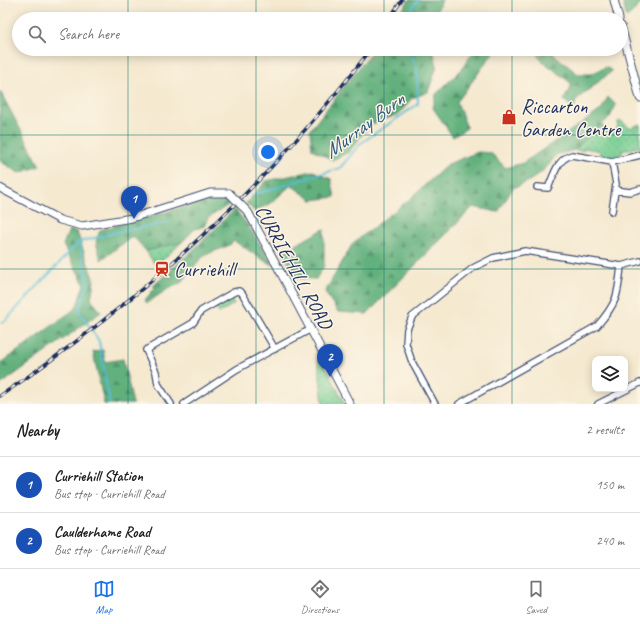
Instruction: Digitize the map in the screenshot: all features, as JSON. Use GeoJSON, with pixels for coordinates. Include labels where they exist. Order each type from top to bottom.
{"type":"FeatureCollection","features":[{"type":"Feature","properties":{"kind":"street"},"geometry":{"type":"LineString","coordinates":[[614,0],[617,12]]}},
{"type":"Feature","properties":{"kind":"street"},"geometry":{"type":"LineString","coordinates":[[628,53],[640,98]]}},
{"type":"Feature","properties":{"kind":"street"},"geometry":{"type":"LineString","coordinates":[[537,187],[548,188],[559,163],[568,156],[572,155],[612,162],[640,155]]}},
{"type":"Feature","properties":{"kind":"street"},"geometry":{"type":"LineString","coordinates":[[612,162],[616,179],[612,211]]}},
{"type":"Feature","properties":{"kind":"street","name":"CURRIEHILL ROAD"},"geometry":{"type":"LineString","coordinates":[[0,188],[60,220],[82,226],[104,224],[132,218],[210,194],[229,193],[252,219],[350,404]]}},
{"type":"Feature","properties":{"kind":"street"},"geometry":{"type":"LineString","coordinates":[[615,190],[630,192],[640,189]]}},
{"type":"Feature","properties":{"kind":"street"},"geometry":{"type":"LineString","coordinates":[[436,404],[412,362],[406,344],[407,329],[412,317],[473,268],[493,258],[525,251],[621,266],[640,261]]}},
{"type":"Feature","properties":{"kind":"street"},"geometry":{"type":"LineString","coordinates":[[459,404],[597,326],[612,310],[619,291],[621,266]]}},
{"type":"Feature","properties":{"kind":"street"},"geometry":{"type":"LineString","coordinates":[[170,403],[158,384],[156,372],[146,350],[193,323],[202,311],[234,292],[239,291],[242,293],[275,349]]}},
{"type":"Feature","properties":{"kind":"street"},"geometry":{"type":"LineString","coordinates":[[184,404],[236,369],[311,329]]}},
{"type":"Feature","properties":{"kind":"street"},"geometry":{"type":"LineString","coordinates":[[598,404],[640,383]]}},
{"type":"Feature","properties":{"kind":"green space"},"geometry":{"type":"Polygon","coordinates":[[[409,0],[442,0],[436,12],[401,12],[409,0]]]}},
{"type":"Feature","properties":{"kind":"green space"},"geometry":{"type":"Polygon","coordinates":[[[623,0],[640,0],[640,5],[628,16],[628,12],[625,12],[623,0]]]}},
{"type":"Feature","properties":{"kind":"green space"},"geometry":{"type":"Polygon","coordinates":[[[368,56],[435,56],[437,66],[428,92],[412,98],[399,114],[370,125],[349,152],[332,160],[312,149],[310,130],[368,56]]]}},
{"type":"Feature","properties":{"kind":"green space"},"geometry":{"type":"Polygon","coordinates":[[[470,56],[491,56],[457,102],[467,128],[453,137],[433,108],[436,94],[462,69],[470,56]]]}},
{"type":"Feature","properties":{"kind":"green space"},"geometry":{"type":"Polygon","coordinates":[[[538,56],[556,56],[578,74],[591,74],[606,67],[612,71],[576,100],[574,109],[564,100],[572,84],[540,59],[538,56]]]}},
{"type":"Feature","properties":{"kind":"green space"},"geometry":{"type":"Polygon","coordinates":[[[0,91],[40,166],[19,173],[0,161],[0,91]]]}},
{"type":"Feature","properties":{"kind":"green space"},"geometry":{"type":"Polygon","coordinates":[[[608,97],[616,105],[610,117],[574,150],[556,155],[548,166],[538,175],[526,183],[513,188],[498,212],[473,207],[367,314],[338,312],[325,292],[353,243],[410,199],[448,164],[478,152],[491,153],[506,168],[523,163],[601,110],[608,97]]]}},
{"type":"Feature","properties":{"kind":"green space"},"geometry":{"type":"Polygon","coordinates":[[[621,121],[630,128],[640,124],[640,151],[638,147],[622,151],[622,155],[611,157],[600,155],[601,151],[584,148],[583,151],[574,150],[601,125],[608,131],[612,132],[617,129],[618,122],[621,121]]]}},
{"type":"Feature","properties":{"kind":"green space"},"geometry":{"type":"Polygon","coordinates":[[[313,171],[331,179],[335,197],[312,200],[291,185],[270,204],[254,211],[246,203],[266,181],[313,171]]]}},
{"type":"Feature","properties":{"kind":"green space"},"geometry":{"type":"Polygon","coordinates":[[[220,197],[230,204],[208,218],[205,226],[195,229],[182,242],[146,251],[133,236],[101,260],[96,242],[100,230],[220,197]]]}},
{"type":"Feature","properties":{"kind":"green space"},"geometry":{"type":"Polygon","coordinates":[[[235,209],[249,227],[273,265],[234,241],[228,246],[203,257],[181,283],[169,288],[147,303],[145,300],[155,288],[153,286],[190,253],[235,209]]]}},
{"type":"Feature","properties":{"kind":"green space"},"geometry":{"type":"Polygon","coordinates":[[[324,229],[324,266],[316,279],[296,278],[283,252],[324,229]]]}},
{"type":"Feature","properties":{"kind":"green space"},"geometry":{"type":"Polygon","coordinates":[[[69,230],[77,232],[94,281],[91,299],[101,312],[0,385],[0,364],[76,308],[84,284],[63,245],[69,230]]]}},
{"type":"Feature","properties":{"kind":"green space"},"geometry":{"type":"Polygon","coordinates":[[[182,242],[156,266],[146,251],[182,242]]]}},
{"type":"Feature","properties":{"kind":"green space"},"geometry":{"type":"Polygon","coordinates":[[[230,297],[234,304],[219,313],[215,307],[230,297]]]}},
{"type":"Feature","properties":{"kind":"green space"},"geometry":{"type":"Polygon","coordinates":[[[103,350],[105,362],[123,359],[133,404],[104,404],[93,352],[103,350]]]}},
{"type":"Feature","properties":{"kind":"green space"},"geometry":{"type":"Polygon","coordinates":[[[321,358],[345,404],[323,404],[318,360],[321,358]]]}},
{"type":"Feature","properties":{"kind":"waterway","name":"Murray Burn"},"geometry":{"type":"LineString","coordinates":[[411,12],[412,8],[418,0]]}},
{"type":"Feature","properties":{"kind":"waterway","name":"Murray Burn"},"geometry":{"type":"LineString","coordinates":[[253,195],[340,168],[361,143],[418,104],[417,69],[412,56]]}},
{"type":"Feature","properties":{"kind":"waterway"},"geometry":{"type":"LineString","coordinates":[[0,323],[5,321],[79,242],[121,231],[169,223]]}},
{"type":"Feature","properties":{"kind":"waterway"},"geometry":{"type":"LineString","coordinates":[[79,242],[88,284],[79,311],[99,341],[110,404]]}},
{"type":"Feature","properties":{"kind":"railway"},"geometry":{"type":"LineString","coordinates":[[394,12],[402,0]]}},
{"type":"Feature","properties":{"kind":"railway"},"geometry":{"type":"LineString","coordinates":[[0,396],[34,373],[99,324],[193,244],[284,154],[365,56]]}},
{"type":"Feature","properties":{"kind":"place","name":"Riccarton Garden Centre"},"geometry":{"type":"Point","coordinates":[509,117]}},
{"type":"Feature","properties":{"kind":"place","name":"Curriehill Station"},"geometry":{"type":"Point","coordinates":[134,219]}},
{"type":"Feature","properties":{"kind":"place","name":"Curriehill"},"geometry":{"type":"Point","coordinates":[162,269]}},
{"type":"Feature","properties":{"kind":"place","name":"Caulderhame Road"},"geometry":{"type":"Point","coordinates":[330,377]}}]}
